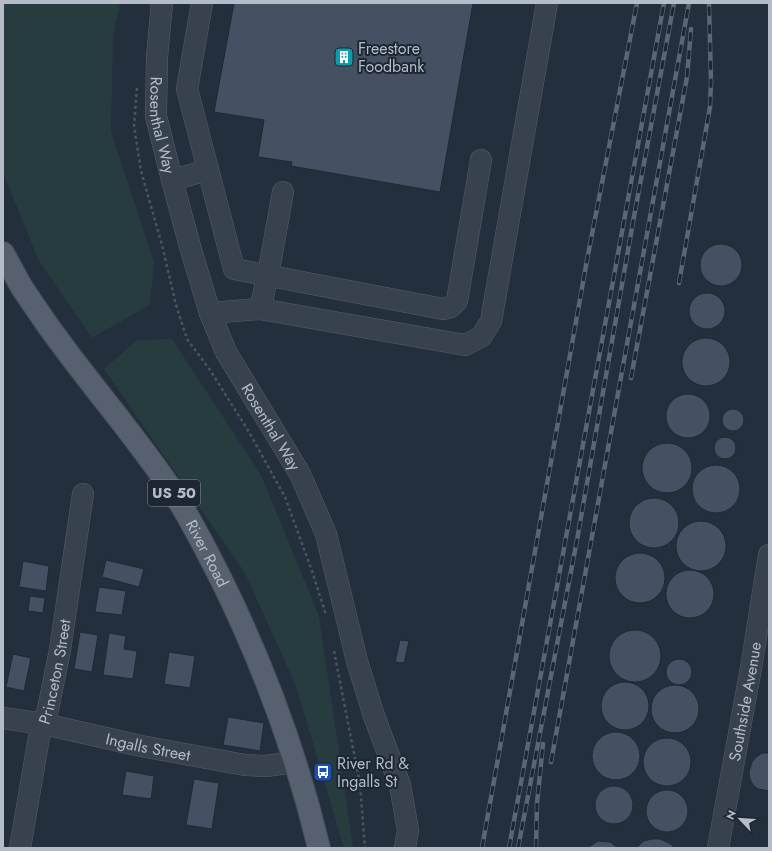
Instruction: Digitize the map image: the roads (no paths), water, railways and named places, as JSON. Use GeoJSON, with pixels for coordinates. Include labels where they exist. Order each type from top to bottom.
{"type":"FeatureCollection","features":[{"type":"Feature","properties":{"kind":"main road","name":"River Road"},"geometry":{"type":"LineString","coordinates":[[3,253],[22,287],[57,338],[174,493],[209,555],[238,613],[261,666],[283,727],[310,811],[319,848]]}},
{"type":"Feature","properties":{"kind":"street","name":"Rosenthal Way"},"geometry":{"type":"LineString","coordinates":[[162,3],[157,57],[156,116],[172,180],[210,313],[226,352],[300,474],[326,534],[357,661],[374,716],[400,785],[408,830],[405,848]]}},
{"type":"Feature","properties":{"kind":"street"},"geometry":{"type":"LineString","coordinates":[[202,3],[187,89],[234,269],[443,309],[450,307],[457,301],[481,160]]}},
{"type":"Feature","properties":{"kind":"street"},"geometry":{"type":"LineString","coordinates":[[210,313],[260,309],[465,345],[481,337],[491,320],[547,3]]}},
{"type":"Feature","properties":{"kind":"street"},"geometry":{"type":"LineString","coordinates":[[172,180],[208,170]]}},
{"type":"Feature","properties":{"kind":"street"},"geometry":{"type":"LineString","coordinates":[[260,309],[268,275],[283,192]]}},
{"type":"Feature","properties":{"kind":"street","name":"Princeton Street"},"geometry":{"type":"LineString","coordinates":[[20,848],[39,738],[44,724],[60,650],[83,494]]}},
{"type":"Feature","properties":{"kind":"street","name":"Southside Avenue"},"geometry":{"type":"LineString","coordinates":[[718,848],[751,668],[769,555]]}},
{"type":"Feature","properties":{"kind":"street","name":"Ingalls Street"},"geometry":{"type":"LineString","coordinates":[[3,718],[44,724],[141,746],[245,764],[266,766],[294,762]]}},
{"type":"Feature","properties":{"kind":"railway"},"geometry":{"type":"LineString","coordinates":[[482,848],[587,260],[637,3]]}},
{"type":"Feature","properties":{"kind":"railway"},"geometry":{"type":"LineString","coordinates":[[509,848],[664,3]]}},
{"type":"Feature","properties":{"kind":"railway"},"geometry":{"type":"LineString","coordinates":[[518,848],[577,540],[633,222],[674,3]]}},
{"type":"Feature","properties":{"kind":"railway"},"geometry":{"type":"LineString","coordinates":[[551,762],[689,3]]}},
{"type":"Feature","properties":{"kind":"railway"},"geometry":{"type":"LineString","coordinates":[[679,283],[710,107],[711,82],[709,3]]}},
{"type":"Feature","properties":{"kind":"railway"},"geometry":{"type":"LineString","coordinates":[[631,378],[687,77],[691,29]]}},
{"type":"Feature","properties":{"kind":"railway"},"geometry":{"type":"LineString","coordinates":[[536,848],[537,803],[543,744]]}},
{"type":"Feature","properties":{"kind":"place","name":"Freestore Foodbank"},"geometry":{"type":"Point","coordinates":[344,57]}},
{"type":"Feature","properties":{"kind":"place","name":"River Rd & Ingalls St"},"geometry":{"type":"Point","coordinates":[323,772]}}]}
